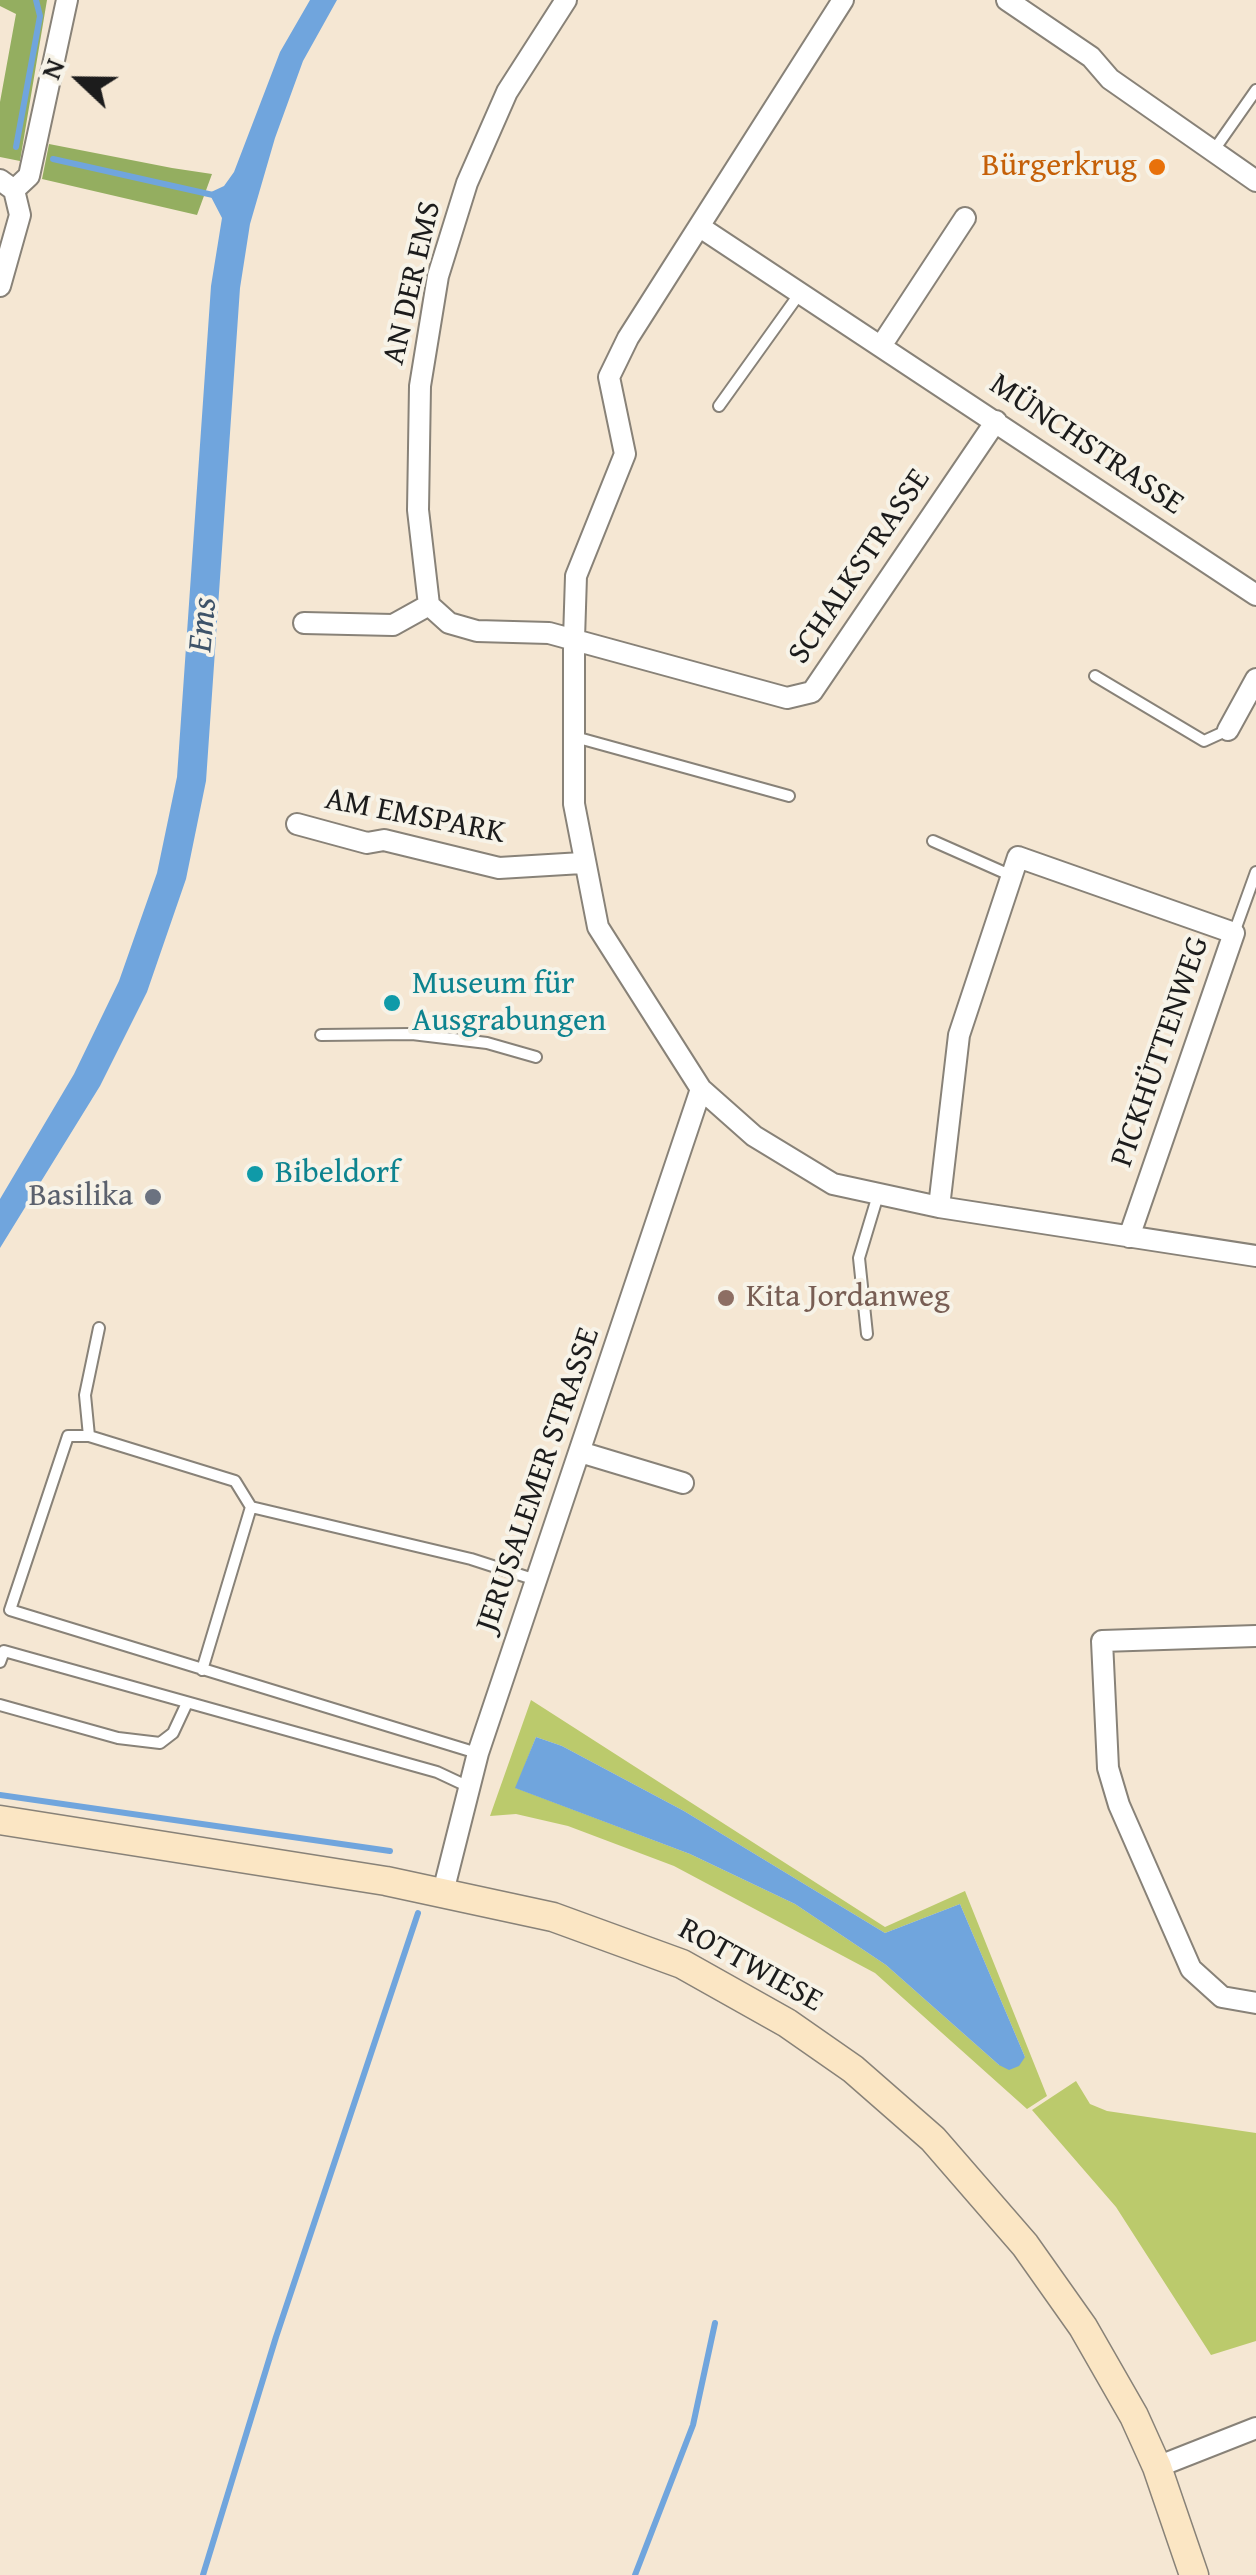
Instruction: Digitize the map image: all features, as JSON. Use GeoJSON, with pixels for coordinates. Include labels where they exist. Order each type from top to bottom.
{"type":"FeatureCollection","features":[{"type":"Feature","properties":{"kind":"street"},"geometry":{"type":"LineString","coordinates":[[0,286],[20,215],[7,185],[30,176],[67,0]]}},
{"type":"Feature","properties":{"kind":"street","name":"AN DER EMS"},"geometry":{"type":"LineString","coordinates":[[429,605],[418,510],[420,386],[438,276],[467,182],[507,92],[566,0]]}},
{"type":"Feature","properties":{"kind":"street"},"geometry":{"type":"LineString","coordinates":[[843,0],[628,338],[609,377],[625,454],[576,576],[574,639],[574,804],[582,863],[598,926],[701,1089],[754,1136],[833,1184],[939,1207],[1256,1256]]}},
{"type":"Feature","properties":{"kind":"street"},"geometry":{"type":"LineString","coordinates":[[1006,0],[1091,56],[1110,79],[1256,181]]}},
{"type":"Feature","properties":{"kind":"street"},"geometry":{"type":"LineString","coordinates":[[881,346],[965,218]]}},
{"type":"Feature","properties":{"kind":"street","name":"MÜNCHSTRASSE"},"geometry":{"type":"LineString","coordinates":[[700,227],[1256,595]]}},
{"type":"Feature","properties":{"kind":"street","name":"SCHALKSTRASSE"},"geometry":{"type":"LineString","coordinates":[[574,639],[787,698],[812,692],[996,421]]}},
{"type":"Feature","properties":{"kind":"street"},"geometry":{"type":"LineString","coordinates":[[304,622],[393,625],[429,605],[449,623],[477,631],[574,639]]}},
{"type":"Feature","properties":{"kind":"street"},"geometry":{"type":"LineString","coordinates":[[1228,730],[1256,679]]}},
{"type":"Feature","properties":{"kind":"street","name":"AM EMSPARK"},"geometry":{"type":"LineString","coordinates":[[297,824],[367,843],[384,840],[499,868],[582,863]]}},
{"type":"Feature","properties":{"kind":"street","name":"PICKHÜTTENWEG"},"geometry":{"type":"LineString","coordinates":[[1012,876],[1018,857],[1234,933],[1129,1237]]}},
{"type":"Feature","properties":{"kind":"street"},"geometry":{"type":"LineString","coordinates":[[939,1207],[959,1035],[1012,876]]}},
{"type":"Feature","properties":{"kind":"street","name":"JERUSALEMER STRASSE"},"geometry":{"type":"LineString","coordinates":[[443,1892],[478,1753],[701,1089]]}},
{"type":"Feature","properties":{"kind":"street"},"geometry":{"type":"LineString","coordinates":[[580,1452],[683,1483]]}},
{"type":"Feature","properties":{"kind":"street"},"geometry":{"type":"LineString","coordinates":[[1256,1636],[1102,1641],[1108,1768],[1119,1806],[1191,1970],[1222,1998],[1256,2003]]}},
{"type":"Feature","properties":{"kind":"street","name":"ROTTWIESE"},"geometry":{"type":"LineString","coordinates":[[0,1820],[443,1892],[568,1922],[667,1958],[752,2002],[853,2069],[944,2150],[1025,2246],[1092,2342],[1157,2467],[1194,2575]]}},
{"type":"Feature","properties":{"kind":"street"},"geometry":{"type":"LineString","coordinates":[[1157,2467],[1256,2428]]}},
{"type":"Feature","properties":{"kind":"lane"},"geometry":{"type":"LineString","coordinates":[[1214,150],[1256,90]]}},
{"type":"Feature","properties":{"kind":"lane"},"geometry":{"type":"LineString","coordinates":[[719,406],[800,293]]}},
{"type":"Feature","properties":{"kind":"lane"},"geometry":{"type":"LineString","coordinates":[[1095,676],[1204,741],[1228,730]]}},
{"type":"Feature","properties":{"kind":"lane"},"geometry":{"type":"LineString","coordinates":[[575,737],[789,796]]}},
{"type":"Feature","properties":{"kind":"lane"},"geometry":{"type":"LineString","coordinates":[[933,841],[1012,876]]}},
{"type":"Feature","properties":{"kind":"lane"},"geometry":{"type":"LineString","coordinates":[[1234,933],[1256,872]]}},
{"type":"Feature","properties":{"kind":"lane"},"geometry":{"type":"LineString","coordinates":[[322,1034],[412,1034],[487,1043],[536,1057]]}},
{"type":"Feature","properties":{"kind":"lane"},"geometry":{"type":"LineString","coordinates":[[867,1334],[859,1258],[878,1194]]}},
{"type":"Feature","properties":{"kind":"lane"},"geometry":{"type":"LineString","coordinates":[[89,1436],[85,1395],[99,1328]]}},
{"type":"Feature","properties":{"kind":"lane"},"geometry":{"type":"LineString","coordinates":[[478,1753],[10,1610],[68,1436],[89,1436],[235,1481],[251,1507],[471,1559],[536,1580]]}},
{"type":"Feature","properties":{"kind":"lane"},"geometry":{"type":"LineString","coordinates":[[202,1670],[251,1507]]}},
{"type":"Feature","properties":{"kind":"lane"},"geometry":{"type":"LineString","coordinates":[[0,1662],[4,1651],[437,1772],[470,1787]]}},
{"type":"Feature","properties":{"kind":"lane"},"geometry":{"type":"LineString","coordinates":[[0,1705],[118,1738],[160,1743],[173,1733],[186,1703]]}},
{"type":"Feature","properties":{"kind":"green space"},"geometry":{"type":"Polygon","coordinates":[[[0,0],[47,0],[20,161],[0,157],[0,102],[16,14],[0,6],[0,0]]]}},
{"type":"Feature","properties":{"kind":"green space"},"geometry":{"type":"Polygon","coordinates":[[[49,144],[212,174],[197,215],[42,179],[49,144]]]}},
{"type":"Feature","properties":{"kind":"green space"},"geometry":{"type":"Polygon","coordinates":[[[531,1700],[885,1927],[965,1891],[1047,2096],[1027,2109],[875,1973],[674,1866],[568,1826],[516,1814],[490,1816],[531,1700]],[[536,1737],[516,1788],[690,1854],[795,1904],[886,1965],[999,2065],[1025,2057],[960,1904],[885,1933],[684,1811],[562,1746],[536,1737]]]}},
{"type":"Feature","properties":{"kind":"green space"},"geometry":{"type":"Polygon","coordinates":[[[1076,2081],[1090,2104],[1107,2111],[1256,2133],[1256,2341],[1211,2355],[1116,2207],[1032,2110],[1076,2081]]]}},
{"type":"Feature","properties":{"kind":"water","name":"Ems"},"geometry":{"type":"Polygon","coordinates":[[[310,0],[337,0],[303,61],[275,138],[250,224],[240,288],[206,781],[186,879],[147,992],[100,1086],[0,1248],[0,1199],[74,1074],[119,981],[157,873],[177,777],[211,286],[222,218],[209,193],[224,186],[234,172],[280,52],[310,0]]]}},
{"type":"Feature","properties":{"kind":"water"},"geometry":{"type":"Polygon","coordinates":[[[536,1737],[562,1746],[684,1811],[885,1933],[960,1904],[1025,2057],[1019,2066],[1009,2070],[999,2065],[886,1965],[795,1904],[690,1854],[515,1788],[536,1737]]]}},
{"type":"Feature","properties":{"kind":"waterway"},"geometry":{"type":"LineString","coordinates":[[16,147],[40,16],[36,0]]}},
{"type":"Feature","properties":{"kind":"waterway"},"geometry":{"type":"LineString","coordinates":[[53,159],[213,195]]}},
{"type":"Feature","properties":{"kind":"waterway"},"geometry":{"type":"LineString","coordinates":[[0,1795],[390,1851]]}},
{"type":"Feature","properties":{"kind":"waterway"},"geometry":{"type":"LineString","coordinates":[[203,2575],[276,2337],[418,1913]]}},
{"type":"Feature","properties":{"kind":"waterway"},"geometry":{"type":"LineString","coordinates":[[635,2575],[693,2425],[715,2323]]}},
{"type":"Feature","properties":{"kind":"place","name":"Bürgerkrug"},"geometry":{"type":"Point","coordinates":[1157,167]}},
{"type":"Feature","properties":{"kind":"place","name":"Museum für Ausgrabungen"},"geometry":{"type":"Point","coordinates":[392,1003]}},
{"type":"Feature","properties":{"kind":"place","name":"Bibeldorf"},"geometry":{"type":"Point","coordinates":[255,1174]}},
{"type":"Feature","properties":{"kind":"place","name":"Basilika"},"geometry":{"type":"Point","coordinates":[153,1197]}},
{"type":"Feature","properties":{"kind":"place","name":"Kita Jordanweg"},"geometry":{"type":"Point","coordinates":[726,1298]}}]}
